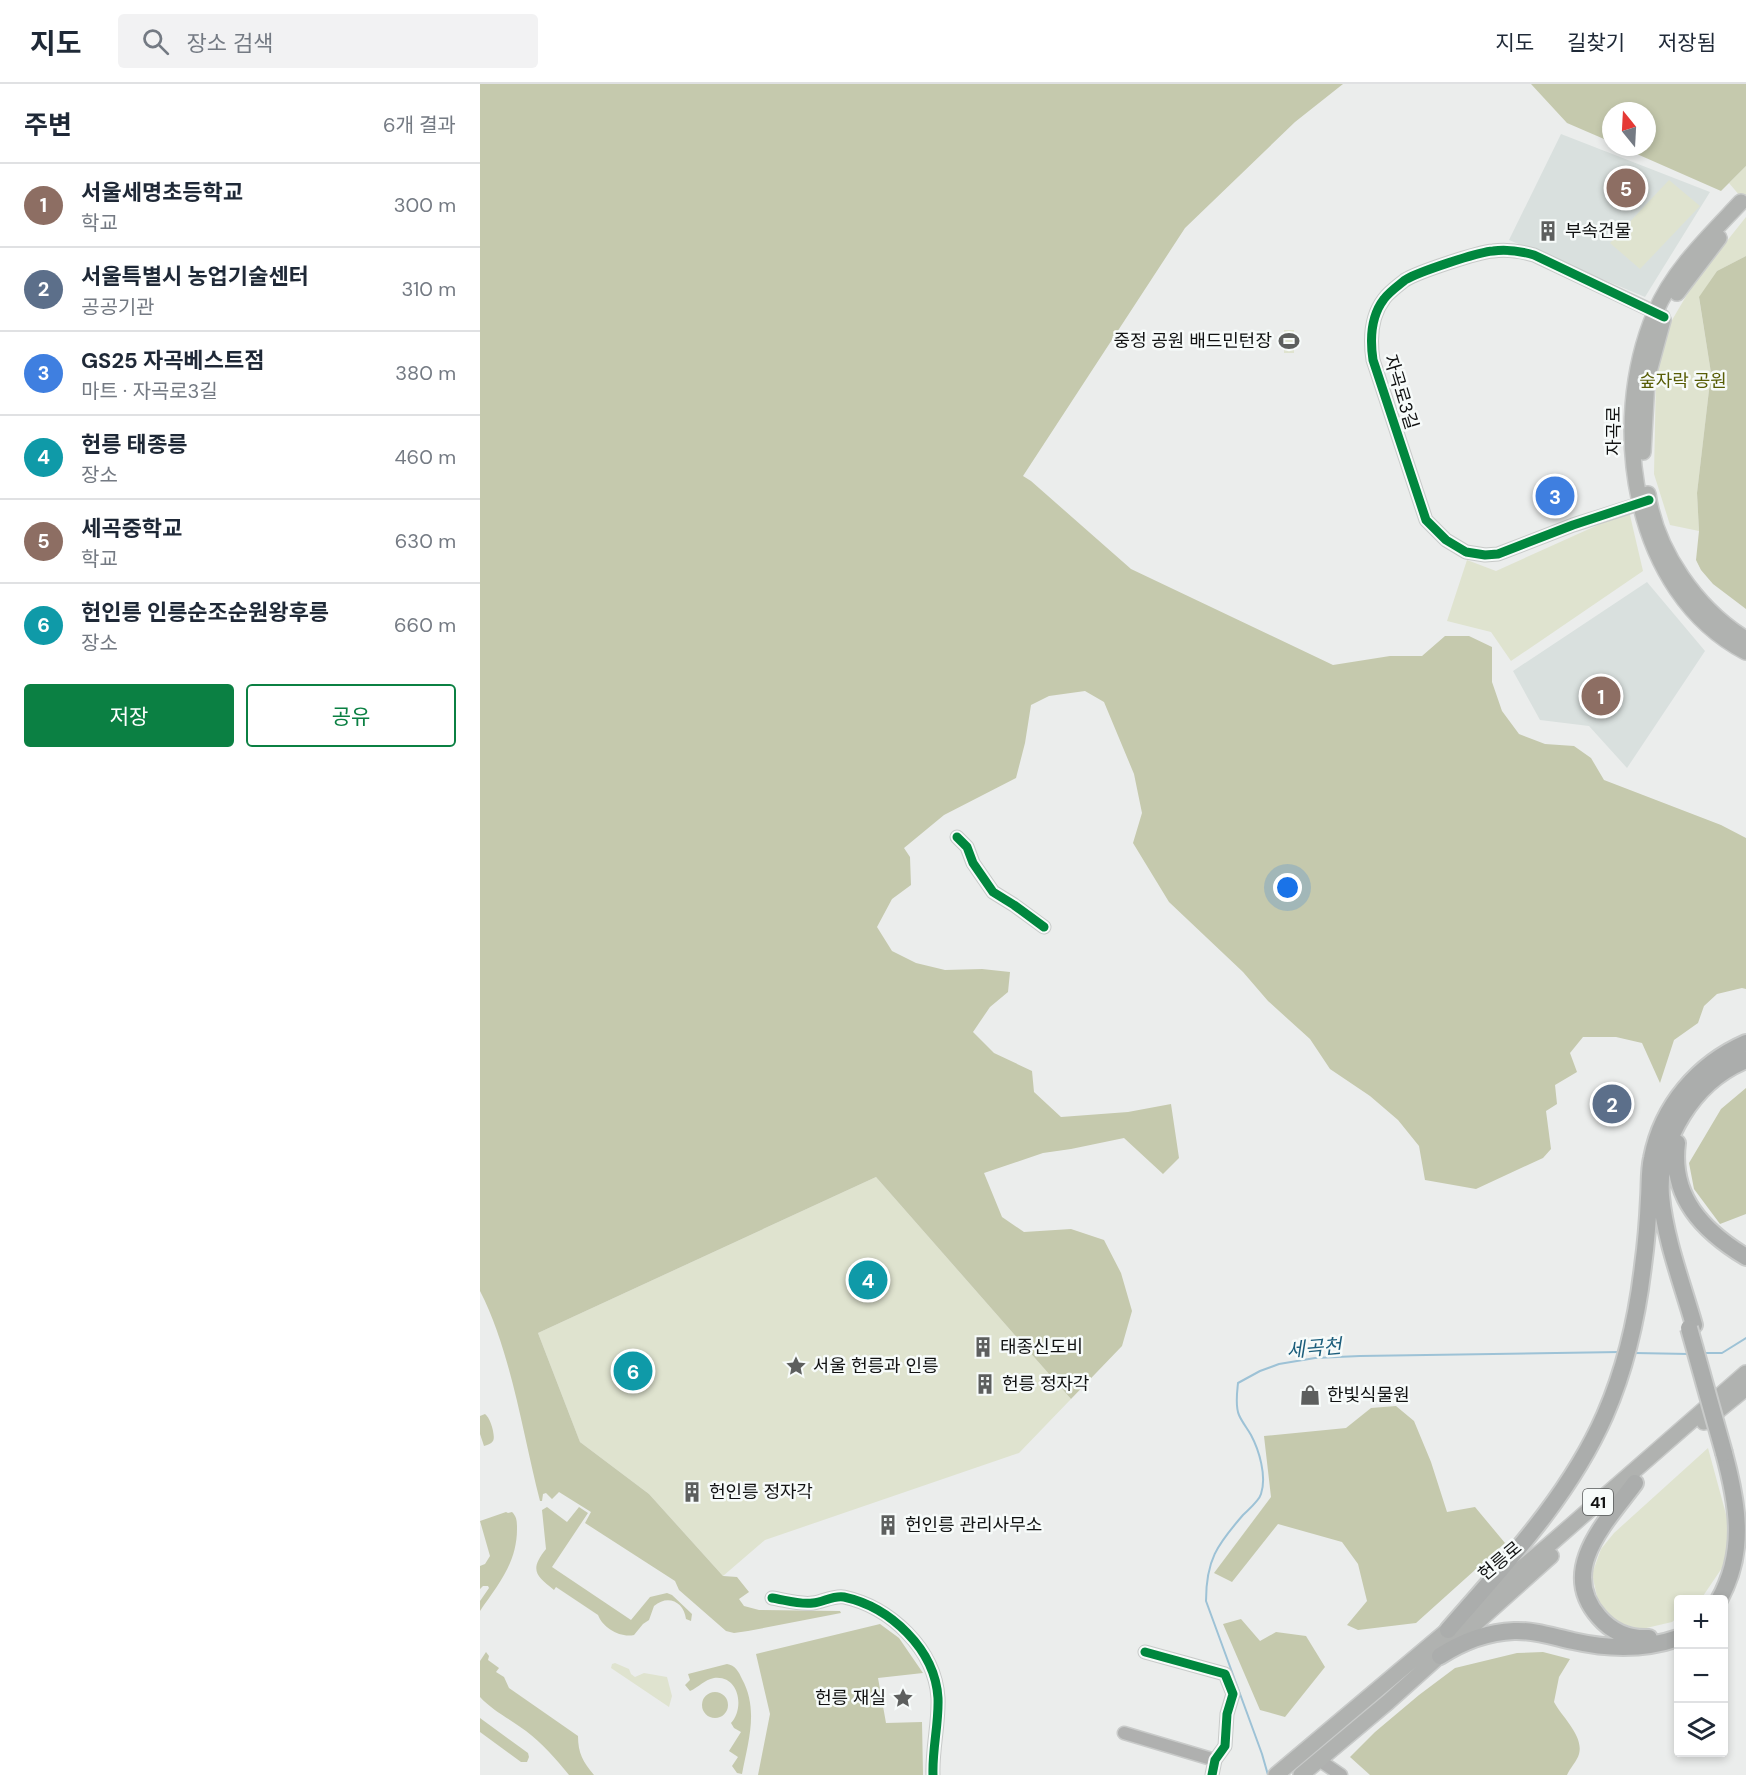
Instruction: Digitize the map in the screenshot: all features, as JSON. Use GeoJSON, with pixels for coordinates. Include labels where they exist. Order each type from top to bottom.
{"type":"FeatureCollection","features":[{"type":"Feature","properties":{"kind":"highway"},"geometry":{"type":"LineString","coordinates":[[1448,1630],[1538,1525],[1560,1496],[1591,1444],[1621,1376],[1634,1326],[1644,1256],[1652,1158],[1674,1116],[1684,1088],[1717,1059],[1746,1043]]}},
{"type":"Feature","properties":{"kind":"highway"},"geometry":{"type":"LineString","coordinates":[[1746,1060],[1728,1069],[1705,1086],[1674,1116],[1661,1193],[1666,1226],[1692,1326],[1727,1451],[1746,1508]]}},
{"type":"Feature","properties":{"kind":"highway"},"geometry":{"type":"LineString","coordinates":[[1674,1116],[1677,1143],[1676,1162],[1685,1198],[1702,1224],[1725,1244],[1746,1257]]}},
{"type":"Feature","properties":{"kind":"highway"},"geometry":{"type":"LineString","coordinates":[[1721,1595],[1735,1573],[1741,1541],[1738,1510],[1727,1451]]}},
{"type":"Feature","properties":{"kind":"highway"},"geometry":{"type":"LineString","coordinates":[[1635,1483],[1594,1538],[1587,1552],[1583,1573],[1587,1599],[1601,1619],[1622,1634],[1645,1638],[1674,1632]]}},
{"type":"Feature","properties":{"kind":"highway"},"geometry":{"type":"LineString","coordinates":[[1728,1598],[1737,1584],[1746,1561]]}},
{"type":"Feature","properties":{"kind":"highway"},"geometry":{"type":"LineString","coordinates":[[1440,1656],[1479,1637],[1509,1631],[1534,1632],[1593,1645],[1622,1647],[1651,1645],[1674,1639]]}},
{"type":"Feature","properties":{"kind":"main road","name":"자곡로"},"geometry":{"type":"LineString","coordinates":[[1743,205],[1660,315],[1647,379],[1642,449],[1647,528],[1660,560],[1687,602],[1718,634],[1746,652]]}},
{"type":"Feature","properties":{"kind":"main road","name":"자곡로"},"geometry":{"type":"LineString","coordinates":[[1644,502],[1670,556],[1702,603],[1717,618],[1746,639]]}},
{"type":"Feature","properties":{"kind":"main road","name":"헌릉로"},"geometry":{"type":"LineString","coordinates":[[1279,1773],[1549,1545],[1746,1373]]}},
{"type":"Feature","properties":{"kind":"main road","name":"헌릉로"},"geometry":{"type":"LineString","coordinates":[[1301,1775],[1440,1656],[1688,1435],[1746,1388]]}},
{"type":"Feature","properties":{"kind":"street","name":"자곡로3길"},"geometry":{"type":"LineString","coordinates":[[1644,502],[1573,525],[1498,554],[1485,555],[1466,552],[1446,540],[1426,520],[1372,360],[1370,343],[1372,324],[1384,299],[1406,280],[1434,268],[1490,251],[1517,250],[1534,255],[1660,315]]}},
{"type":"Feature","properties":{"kind":"street"},"geometry":{"type":"LineString","coordinates":[[957,837],[967,848],[973,863],[993,892],[1044,927]]}},
{"type":"Feature","properties":{"kind":"street"},"geometry":{"type":"LineString","coordinates":[[772,1598],[812,1604],[842,1596],[887,1615],[908,1633],[929,1665],[938,1696],[937,1724],[932,1755],[933,1775]]}},
{"type":"Feature","properties":{"kind":"street"},"geometry":{"type":"LineString","coordinates":[[1145,1652],[1225,1674],[1233,1694],[1227,1714],[1226,1746],[1215,1760],[1212,1775]]}},
{"type":"Feature","properties":{"kind":"street"},"geometry":{"type":"LineString","coordinates":[[1124,1733],[1215,1760]]}},
{"type":"Feature","properties":{"kind":"street"},"geometry":{"type":"LineString","coordinates":[[1319,1760],[1341,1775]]}},
{"type":"Feature","properties":{"kind":"shaded area"},"geometry":{"type":"Polygon","coordinates":[[[1561,134],[1602,150],[1602,156],[1618,156],[1710,192],[1645,297],[1509,240],[1561,134]]]}},
{"type":"Feature","properties":{"kind":"shaded area"},"geometry":{"type":"Polygon","coordinates":[[[1647,582],[1705,651],[1627,768],[1589,726],[1540,720],[1513,671],[1647,582]]]}},
{"type":"Feature","properties":{"kind":"green space"},"geometry":{"type":"Polygon","coordinates":[[[480,84],[1343,84],[1295,122],[1185,228],[1023,476],[1131,569],[1333,665],[1390,656],[1422,656],[1445,636],[1469,636],[1492,647],[1492,682],[1502,711],[1519,734],[1545,744],[1574,746],[1591,758],[1604,780],[1721,825],[1746,838],[1746,989],[1717,994],[1704,1006],[1698,1023],[1674,1040],[1660,1083],[1642,1043],[1616,1037],[1583,1037],[1570,1053],[1577,1072],[1555,1085],[1557,1104],[1546,1111],[1551,1149],[1543,1158],[1476,1189],[1425,1180],[1419,1146],[1398,1120],[1370,1096],[1330,1069],[1310,1039],[1268,1001],[1243,972],[1169,902],[1133,843],[1142,813],[1134,774],[1104,702],[1085,691],[1049,696],[1031,705],[1016,778],[944,815],[904,848],[910,857],[911,885],[892,899],[877,927],[892,951],[916,963],[945,970],[982,969],[1010,972],[1008,992],[990,1007],[973,1032],[994,1053],[1032,1071],[1034,1092],[1061,1117],[1128,1112],[1171,1104],[1179,1158],[1163,1174],[1124,1138],[1043,1153],[984,1173],[1002,1217],[1024,1232],[1071,1229],[1104,1240],[1121,1273],[1132,1311],[1122,1346],[1071,1399],[876,1177],[538,1333],[580,1442],[649,1494],[723,1576],[737,1577],[749,1592],[739,1599],[744,1606],[759,1610],[840,1611],[841,1613],[748,1631],[734,1633],[726,1631],[679,1590],[675,1581],[585,1523],[591,1512],[559,1492],[552,1499],[546,1493],[543,1494],[542,1501],[540,1501],[508,1366],[491,1315],[480,1291],[480,84]]]}},
{"type":"Feature","properties":{"kind":"green space"},"geometry":{"type":"Polygon","coordinates":[[[1531,84],[1746,84],[1746,166],[1721,191],[1641,156],[1656,156],[1656,102],[1602,102],[1602,138],[1567,123],[1531,84]]]}},
{"type":"Feature","properties":{"kind":"green space"},"geometry":{"type":"Polygon","coordinates":[[[1746,166],[1746,203],[1729,183],[1746,166]]]}},
{"type":"Feature","properties":{"kind":"green space"},"geometry":{"type":"Polygon","coordinates":[[[1669,180],[1700,206],[1640,269],[1610,243],[1669,180]]]}},
{"type":"Feature","properties":{"kind":"green space","name":"숲자락 공원"},"geometry":{"type":"Polygon","coordinates":[[[1746,217],[1746,256],[1717,271],[1699,298],[1711,373],[1697,493],[1699,531],[1670,525],[1654,474],[1656,376],[1665,332],[1695,281],[1746,217]]]}},
{"type":"Feature","properties":{"kind":"green space"},"geometry":{"type":"Polygon","coordinates":[[[1746,256],[1746,609],[1713,584],[1696,560],[1699,531],[1697,493],[1711,373],[1699,297],[1717,271],[1746,256]]]}},
{"type":"Feature","properties":{"kind":"green space","name":"중정 공원 배드민턴장"},"geometry":{"type":"Polygon","coordinates":[[[1284,330],[1294,330],[1294,353],[1284,353],[1284,330]]]}},
{"type":"Feature","properties":{"kind":"green space"},"geometry":{"type":"Polygon","coordinates":[[[1629,511],[1643,571],[1511,661],[1491,632],[1447,621],[1467,560],[1496,571],[1629,511]]]}},
{"type":"Feature","properties":{"kind":"green space"},"geometry":{"type":"Polygon","coordinates":[[[1746,1088],[1746,1214],[1720,1224],[1694,1189],[1689,1163],[1721,1109],[1746,1088]]]}},
{"type":"Feature","properties":{"kind":"green space","name":"서울 헌릉과 인릉"},"geometry":{"type":"Polygon","coordinates":[[[876,1177],[1071,1399],[1019,1453],[765,1540],[723,1576],[649,1494],[580,1442],[538,1333],[876,1177]]]}},
{"type":"Feature","properties":{"kind":"green space"},"geometry":{"type":"Polygon","coordinates":[[[1396,1406],[1414,1421],[1431,1462],[1447,1512],[1475,1507],[1505,1543],[1416,1623],[1358,1630],[1347,1625],[1367,1601],[1358,1564],[1342,1542],[1278,1524],[1232,1582],[1214,1573],[1271,1497],[1264,1436],[1346,1428],[1371,1408],[1396,1406]]]}},
{"type":"Feature","properties":{"kind":"green space"},"geometry":{"type":"Polygon","coordinates":[[[485,1414],[491,1423],[494,1439],[484,1446],[480,1434],[480,1416],[485,1414]]]}},
{"type":"Feature","properties":{"kind":"green space"},"geometry":{"type":"Polygon","coordinates":[[[1708,1448],[1730,1529],[1726,1562],[1704,1595],[1674,1595],[1674,1620],[1672,1622],[1642,1629],[1617,1623],[1598,1601],[1592,1574],[1601,1549],[1614,1533],[1708,1448]]]}},
{"type":"Feature","properties":{"kind":"green space"},"geometry":{"type":"Polygon","coordinates":[[[547,1507],[567,1522],[579,1507],[588,1513],[552,1567],[631,1620],[650,1597],[667,1593],[692,1614],[691,1621],[686,1619],[679,1604],[670,1600],[659,1602],[654,1606],[649,1620],[634,1635],[623,1635],[608,1628],[598,1615],[556,1587],[554,1590],[543,1581],[536,1568],[546,1549],[542,1510],[547,1507]]]}},
{"type":"Feature","properties":{"kind":"green space"},"geometry":{"type":"Polygon","coordinates":[[[512,1512],[516,1520],[514,1552],[505,1573],[480,1611],[480,1601],[489,1588],[483,1586],[480,1589],[480,1566],[485,1564],[490,1556],[480,1521],[512,1512]]]}},
{"type":"Feature","properties":{"kind":"green space"},"geometry":{"type":"Polygon","coordinates":[[[1241,1619],[1260,1641],[1276,1632],[1306,1636],[1325,1667],[1285,1717],[1260,1710],[1223,1624],[1241,1619]]]}},
{"type":"Feature","properties":{"kind":"green space"},"geometry":{"type":"Polygon","coordinates":[[[880,1624],[899,1638],[923,1673],[878,1678],[886,1723],[922,1722],[923,1775],[758,1775],[770,1714],[756,1654],[880,1624]]]}},
{"type":"Feature","properties":{"kind":"green space"},"geometry":{"type":"Polygon","coordinates":[[[486,1652],[489,1656],[488,1660],[499,1668],[496,1672],[504,1677],[509,1688],[578,1736],[582,1757],[594,1775],[569,1775],[538,1741],[490,1707],[480,1697],[480,1661],[486,1652]]]}},
{"type":"Feature","properties":{"kind":"green space"},"geometry":{"type":"Polygon","coordinates":[[[1543,1652],[1570,1659],[1559,1677],[1554,1702],[1575,1734],[1580,1747],[1578,1757],[1567,1775],[1370,1775],[1350,1757],[1375,1732],[1455,1668],[1517,1653],[1543,1652]]]}},
{"type":"Feature","properties":{"kind":"green space"},"geometry":{"type":"Polygon","coordinates":[[[615,1663],[629,1669],[635,1677],[644,1673],[667,1677],[672,1696],[669,1707],[611,1668],[615,1663]]]}},
{"type":"Feature","properties":{"kind":"green space"},"geometry":{"type":"Polygon","coordinates":[[[727,1664],[734,1667],[740,1674],[750,1702],[751,1726],[742,1774],[737,1773],[732,1766],[738,1757],[729,1751],[741,1732],[731,1723],[738,1709],[734,1687],[722,1678],[707,1680],[690,1691],[685,1685],[690,1680],[688,1674],[727,1664]]]}},
{"type":"Feature","properties":{"kind":"green space"},"geometry":{"type":"Polygon","coordinates":[[[715,1692],[724,1696],[728,1705],[724,1714],[715,1718],[706,1714],[702,1705],[706,1696],[715,1692]]]}},
{"type":"Feature","properties":{"kind":"green space"},"geometry":{"type":"Polygon","coordinates":[[[480,1718],[528,1753],[527,1762],[521,1762],[480,1732],[480,1718]]]}},
{"type":"Feature","properties":{"kind":"waterway","name":"세곡천"},"geometry":{"type":"LineString","coordinates":[[1704,1353],[1722,1353],[1746,1338]]}},
{"type":"Feature","properties":{"kind":"waterway","name":"세곡천"},"geometry":{"type":"LineString","coordinates":[[1268,1775],[1206,1601],[1208,1574],[1215,1554],[1234,1526],[1254,1505],[1263,1487],[1263,1471],[1257,1448],[1238,1411],[1238,1383],[1279,1364],[1315,1358],[1620,1352]]}},
{"type":"Feature","properties":{"kind":"waterway","name":"세곡천"},"geometry":{"type":"LineString","coordinates":[[1635,1353],[1689,1354]]}},
{"type":"Feature","properties":{"kind":"cycle path"},"geometry":{"type":"LineString","coordinates":[[1649,500],[1573,525],[1498,554],[1485,555],[1466,552],[1446,540],[1426,520],[1373,360],[1372,336],[1376,313],[1384,299],[1405,280],[1462,259],[1498,250],[1534,255],[1664,317]]}},
{"type":"Feature","properties":{"kind":"cycle path"},"geometry":{"type":"LineString","coordinates":[[957,837],[967,847],[973,863],[993,892],[1044,927]]}},
{"type":"Feature","properties":{"kind":"cycle path"},"geometry":{"type":"LineString","coordinates":[[772,1598],[808,1603],[844,1597],[878,1610],[907,1633],[929,1663],[935,1680],[938,1708],[933,1775]]}},
{"type":"Feature","properties":{"kind":"cycle path"},"geometry":{"type":"LineString","coordinates":[[1145,1652],[1225,1674],[1233,1694],[1227,1714],[1225,1746],[1215,1760],[1212,1775]]}},
{"type":"Feature","properties":{"kind":"place","name":"세곡중학교"},"geometry":{"type":"Point","coordinates":[1626,188]}},
{"type":"Feature","properties":{"kind":"place","name":"부속건물"},"geometry":{"type":"Point","coordinates":[1548,231]}},
{"type":"Feature","properties":{"kind":"place","name":"중정 공원 배드민턴장"},"geometry":{"type":"Point","coordinates":[1289,341]}},
{"type":"Feature","properties":{"kind":"place","name":"GS25 자곡베스트점"},"geometry":{"type":"Point","coordinates":[1555,496]}},
{"type":"Feature","properties":{"kind":"place","name":"서울세명초등학교"},"geometry":{"type":"Point","coordinates":[1601,696]}},
{"type":"Feature","properties":{"kind":"place","name":"서울특별시 농업기술센터"},"geometry":{"type":"Point","coordinates":[1612,1104]}},
{"type":"Feature","properties":{"kind":"place","name":"헌릉 태종릉"},"geometry":{"type":"Point","coordinates":[868,1280]}},
{"type":"Feature","properties":{"kind":"place","name":"태종신도비"},"geometry":{"type":"Point","coordinates":[983,1347]}},
{"type":"Feature","properties":{"kind":"place","name":"서울 헌릉과 인릉"},"geometry":{"type":"Point","coordinates":[796,1366]}},
{"type":"Feature","properties":{"kind":"place","name":"헌인릉 인릉순조순원왕후릉"},"geometry":{"type":"Point","coordinates":[633,1371]}},
{"type":"Feature","properties":{"kind":"place","name":"헌릉 정자각"},"geometry":{"type":"Point","coordinates":[985,1384]}},
{"type":"Feature","properties":{"kind":"place","name":"한빛식물원"},"geometry":{"type":"Point","coordinates":[1310,1395]}},
{"type":"Feature","properties":{"kind":"place","name":"헌인릉 정자각"},"geometry":{"type":"Point","coordinates":[692,1492]}},
{"type":"Feature","properties":{"kind":"place","name":"헌인릉 관리사무소"},"geometry":{"type":"Point","coordinates":[888,1525]}},
{"type":"Feature","properties":{"kind":"place","name":"헌릉 재실"},"geometry":{"type":"Point","coordinates":[903,1698]}}]}
